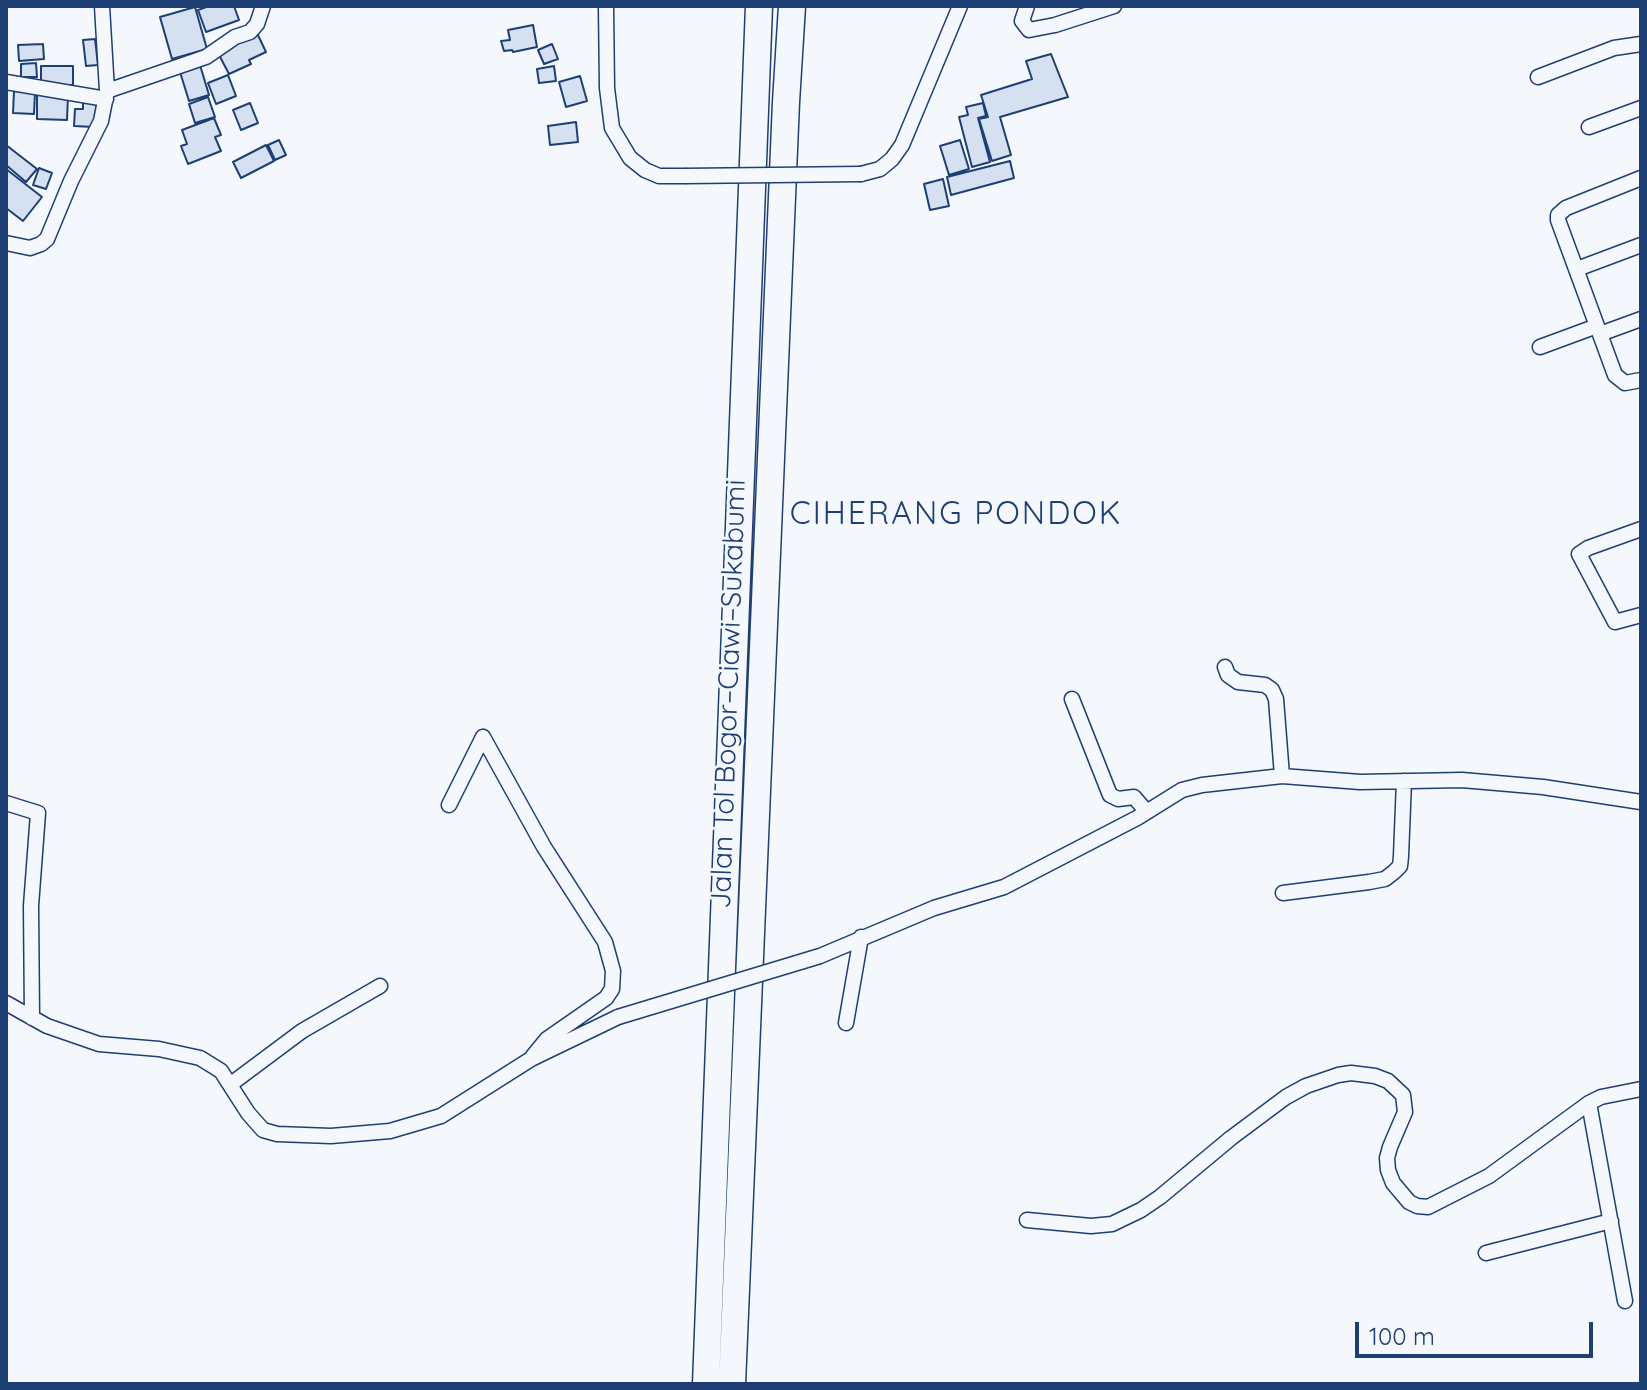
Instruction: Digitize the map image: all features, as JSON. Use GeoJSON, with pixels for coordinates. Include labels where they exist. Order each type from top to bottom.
{"type":"FeatureCollection","features":[{"type":"Feature","properties":{"kind":"highway","name":"Jalan Tol Bogor–Ciawi–Sukabumi"},"geometry":{"type":"LineString","coordinates":[[706,1384],[759,6]]}},
{"type":"Feature","properties":{"kind":"highway","name":"Jalan Tol Bogor–Ciawi–Sukabumi"},"geometry":{"type":"LineString","coordinates":[[732,1384],[792,6]]}},
{"type":"Feature","properties":{"kind":"street"},"geometry":{"type":"LineString","coordinates":[[6,243],[34,247],[47,239],[97,130],[106,95],[102,6]]}},
{"type":"Feature","properties":{"kind":"street"},"geometry":{"type":"LineString","coordinates":[[6,82],[106,95],[206,57],[235,37],[250,32],[257,24],[263,6]]}},
{"type":"Feature","properties":{"kind":"street"},"geometry":{"type":"LineString","coordinates":[[606,6],[607,88],[612,128],[630,158],[645,170],[659,176],[685,176],[861,174],[880,169],[902,145],[960,6]]}},
{"type":"Feature","properties":{"kind":"street"},"geometry":{"type":"LineString","coordinates":[[1027,6],[1022,21],[1029,30],[1114,6]]}},
{"type":"Feature","properties":{"kind":"street"},"geometry":{"type":"LineString","coordinates":[[1538,77],[1614,48],[1641,44]]}},
{"type":"Feature","properties":{"kind":"street"},"geometry":{"type":"LineString","coordinates":[[1589,127],[1641,108]]}},
{"type":"Feature","properties":{"kind":"street"},"geometry":{"type":"LineString","coordinates":[[1641,178],[1572,205],[1558,215],[1564,239],[1619,380],[1625,383],[1641,380]]}},
{"type":"Feature","properties":{"kind":"street"},"geometry":{"type":"LineString","coordinates":[[1577,269],[1641,245]]}},
{"type":"Feature","properties":{"kind":"street"},"geometry":{"type":"LineString","coordinates":[[1540,347],[1641,319]]}},
{"type":"Feature","properties":{"kind":"street"},"geometry":{"type":"LineString","coordinates":[[1641,529],[1582,550],[1579,554],[1615,622],[1641,615]]}},
{"type":"Feature","properties":{"kind":"street"},"geometry":{"type":"LineString","coordinates":[[1225,667],[1228,675],[1238,682],[1265,685],[1272,690],[1276,699],[1282,776]]}},
{"type":"Feature","properties":{"kind":"street"},"geometry":{"type":"LineString","coordinates":[[1072,699],[1110,795],[1116,799],[1134,797],[1147,812]]}},
{"type":"Feature","properties":{"kind":"street"},"geometry":{"type":"LineString","coordinates":[[449,805],[483,737],[544,847],[605,942],[613,971],[612,989],[606,998],[547,1039],[531,1059]]}},
{"type":"Feature","properties":{"kind":"street"},"geometry":{"type":"LineString","coordinates":[[6,1003],[32,1018],[99,1044],[189,1054],[215,1066],[263,1130],[277,1134],[390,1131],[441,1116],[531,1059],[618,1017],[820,956],[934,908],[1004,887],[1193,787],[1282,776],[1360,782],[1462,780],[1641,802]]}},
{"type":"Feature","properties":{"kind":"street"},"geometry":{"type":"LineString","coordinates":[[1283,893],[1385,879],[1394,872],[1400,866],[1404,781]]}},
{"type":"Feature","properties":{"kind":"street"},"geometry":{"type":"LineString","coordinates":[[6,803],[38,813],[31,906],[32,1018]]}},
{"type":"Feature","properties":{"kind":"street"},"geometry":{"type":"LineString","coordinates":[[846,1023],[861,937]]}},
{"type":"Feature","properties":{"kind":"street"},"geometry":{"type":"LineString","coordinates":[[231,1084],[302,1031],[380,986]]}},
{"type":"Feature","properties":{"kind":"street"},"geometry":{"type":"LineString","coordinates":[[1027,1220],[1091,1226],[1112,1224],[1160,1197],[1286,1097],[1338,1075],[1364,1073],[1375,1076],[1388,1081],[1403,1095],[1405,1112],[1390,1147],[1388,1170],[1400,1193],[1417,1206],[1428,1207],[1489,1176],[1589,1103],[1601,1097],[1641,1089]]}},
{"type":"Feature","properties":{"kind":"street"},"geometry":{"type":"LineString","coordinates":[[1589,1103],[1625,1301]]}},
{"type":"Feature","properties":{"kind":"street"},"geometry":{"type":"LineString","coordinates":[[1486,1253],[1611,1221]]}},
{"type":"Feature","properties":{"kind":"building"},"geometry":{"type":"Polygon","coordinates":[[[209,6],[234,6],[239,20],[206,32],[198,10],[209,6]]]}},
{"type":"Feature","properties":{"kind":"building"},"geometry":{"type":"Polygon","coordinates":[[[195,7],[207,49],[172,59],[160,17],[195,7]]]}},
{"type":"Feature","properties":{"kind":"building"},"geometry":{"type":"Polygon","coordinates":[[[533,25],[537,47],[504,51],[501,41],[510,40],[508,30],[533,25]]]}},
{"type":"Feature","properties":{"kind":"building"},"geometry":{"type":"Polygon","coordinates":[[[256,31],[266,52],[249,60],[251,64],[229,74],[218,53],[256,31]]]}},
{"type":"Feature","properties":{"kind":"building"},"geometry":{"type":"Polygon","coordinates":[[[95,39],[98,65],[86,66],[83,40],[95,39]]]}},
{"type":"Feature","properties":{"kind":"building"},"geometry":{"type":"Polygon","coordinates":[[[43,44],[44,59],[19,61],[18,45],[43,44]]]}},
{"type":"Feature","properties":{"kind":"building"},"geometry":{"type":"Polygon","coordinates":[[[552,44],[558,59],[544,64],[538,50],[552,44]]]}},
{"type":"Feature","properties":{"kind":"building"},"geometry":{"type":"Polygon","coordinates":[[[1051,54],[1068,97],[1000,117],[1011,155],[992,161],[979,119],[988,117],[981,95],[1032,79],[1026,61],[1051,54]]]}},
{"type":"Feature","properties":{"kind":"building"},"geometry":{"type":"Polygon","coordinates":[[[36,63],[37,77],[21,77],[21,64],[36,63]]]}},
{"type":"Feature","properties":{"kind":"building"},"geometry":{"type":"Polygon","coordinates":[[[200,65],[209,95],[189,101],[180,72],[200,65]]]}},
{"type":"Feature","properties":{"kind":"building"},"geometry":{"type":"Polygon","coordinates":[[[41,66],[73,66],[73,85],[41,85],[41,66]]]}},
{"type":"Feature","properties":{"kind":"building"},"geometry":{"type":"Polygon","coordinates":[[[554,66],[556,81],[539,83],[537,69],[554,66]]]}},
{"type":"Feature","properties":{"kind":"building"},"geometry":{"type":"Polygon","coordinates":[[[228,75],[236,96],[216,104],[208,83],[228,75]]]}},
{"type":"Feature","properties":{"kind":"building"},"geometry":{"type":"Polygon","coordinates":[[[580,76],[587,101],[566,107],[559,82],[580,76]]]}},
{"type":"Feature","properties":{"kind":"building"},"geometry":{"type":"Polygon","coordinates":[[[14,91],[35,92],[34,114],[13,113],[14,91]]]}},
{"type":"Feature","properties":{"kind":"building"},"geometry":{"type":"Polygon","coordinates":[[[37,94],[68,95],[67,120],[37,119],[37,94]]]}},
{"type":"Feature","properties":{"kind":"building"},"geometry":{"type":"Polygon","coordinates":[[[208,97],[215,117],[195,123],[189,104],[208,97]]]}},
{"type":"Feature","properties":{"kind":"building"},"geometry":{"type":"Polygon","coordinates":[[[83,101],[97,102],[94,127],[74,126],[75,109],[83,109],[83,101]]]}},
{"type":"Feature","properties":{"kind":"building"},"geometry":{"type":"Polygon","coordinates":[[[250,103],[258,123],[241,130],[233,110],[250,103]]]}},
{"type":"Feature","properties":{"kind":"building"},"geometry":{"type":"Polygon","coordinates":[[[983,103],[986,116],[978,118],[990,162],[972,167],[959,117],[968,115],[966,107],[983,103]]]}},
{"type":"Feature","properties":{"kind":"building"},"geometry":{"type":"Polygon","coordinates":[[[214,118],[221,135],[215,137],[221,151],[188,164],[181,146],[187,144],[182,130],[214,118]]]}},
{"type":"Feature","properties":{"kind":"building"},"geometry":{"type":"Polygon","coordinates":[[[576,122],[578,142],[550,145],[548,126],[576,122]]]}},
{"type":"Feature","properties":{"kind":"building"},"geometry":{"type":"Polygon","coordinates":[[[279,140],[286,155],[275,160],[268,145],[279,140]]]}},
{"type":"Feature","properties":{"kind":"building"},"geometry":{"type":"Polygon","coordinates":[[[960,140],[969,169],[949,175],[940,146],[960,140]]]}},
{"type":"Feature","properties":{"kind":"building"},"geometry":{"type":"Polygon","coordinates":[[[6,145],[37,169],[26,182],[6,165],[6,145]]]}},
{"type":"Feature","properties":{"kind":"building"},"geometry":{"type":"Polygon","coordinates":[[[266,145],[274,161],[241,178],[233,162],[266,145]]]}},
{"type":"Feature","properties":{"kind":"building"},"geometry":{"type":"Polygon","coordinates":[[[1010,161],[1014,178],[951,195],[947,177],[1010,161]]]}},
{"type":"Feature","properties":{"kind":"building"},"geometry":{"type":"Polygon","coordinates":[[[39,168],[52,173],[46,189],[33,185],[39,168]]]}},
{"type":"Feature","properties":{"kind":"building"},"geometry":{"type":"Polygon","coordinates":[[[6,169],[42,197],[23,221],[6,208],[6,169]]]}},
{"type":"Feature","properties":{"kind":"building"},"geometry":{"type":"Polygon","coordinates":[[[943,179],[949,206],[930,210],[924,184],[943,179]]]}},
{"type":"Feature","properties":{"kind":"district","name":"CIHERANG PONDOK"},"geometry":{"type":"Point","coordinates":[956,514]}}]}
